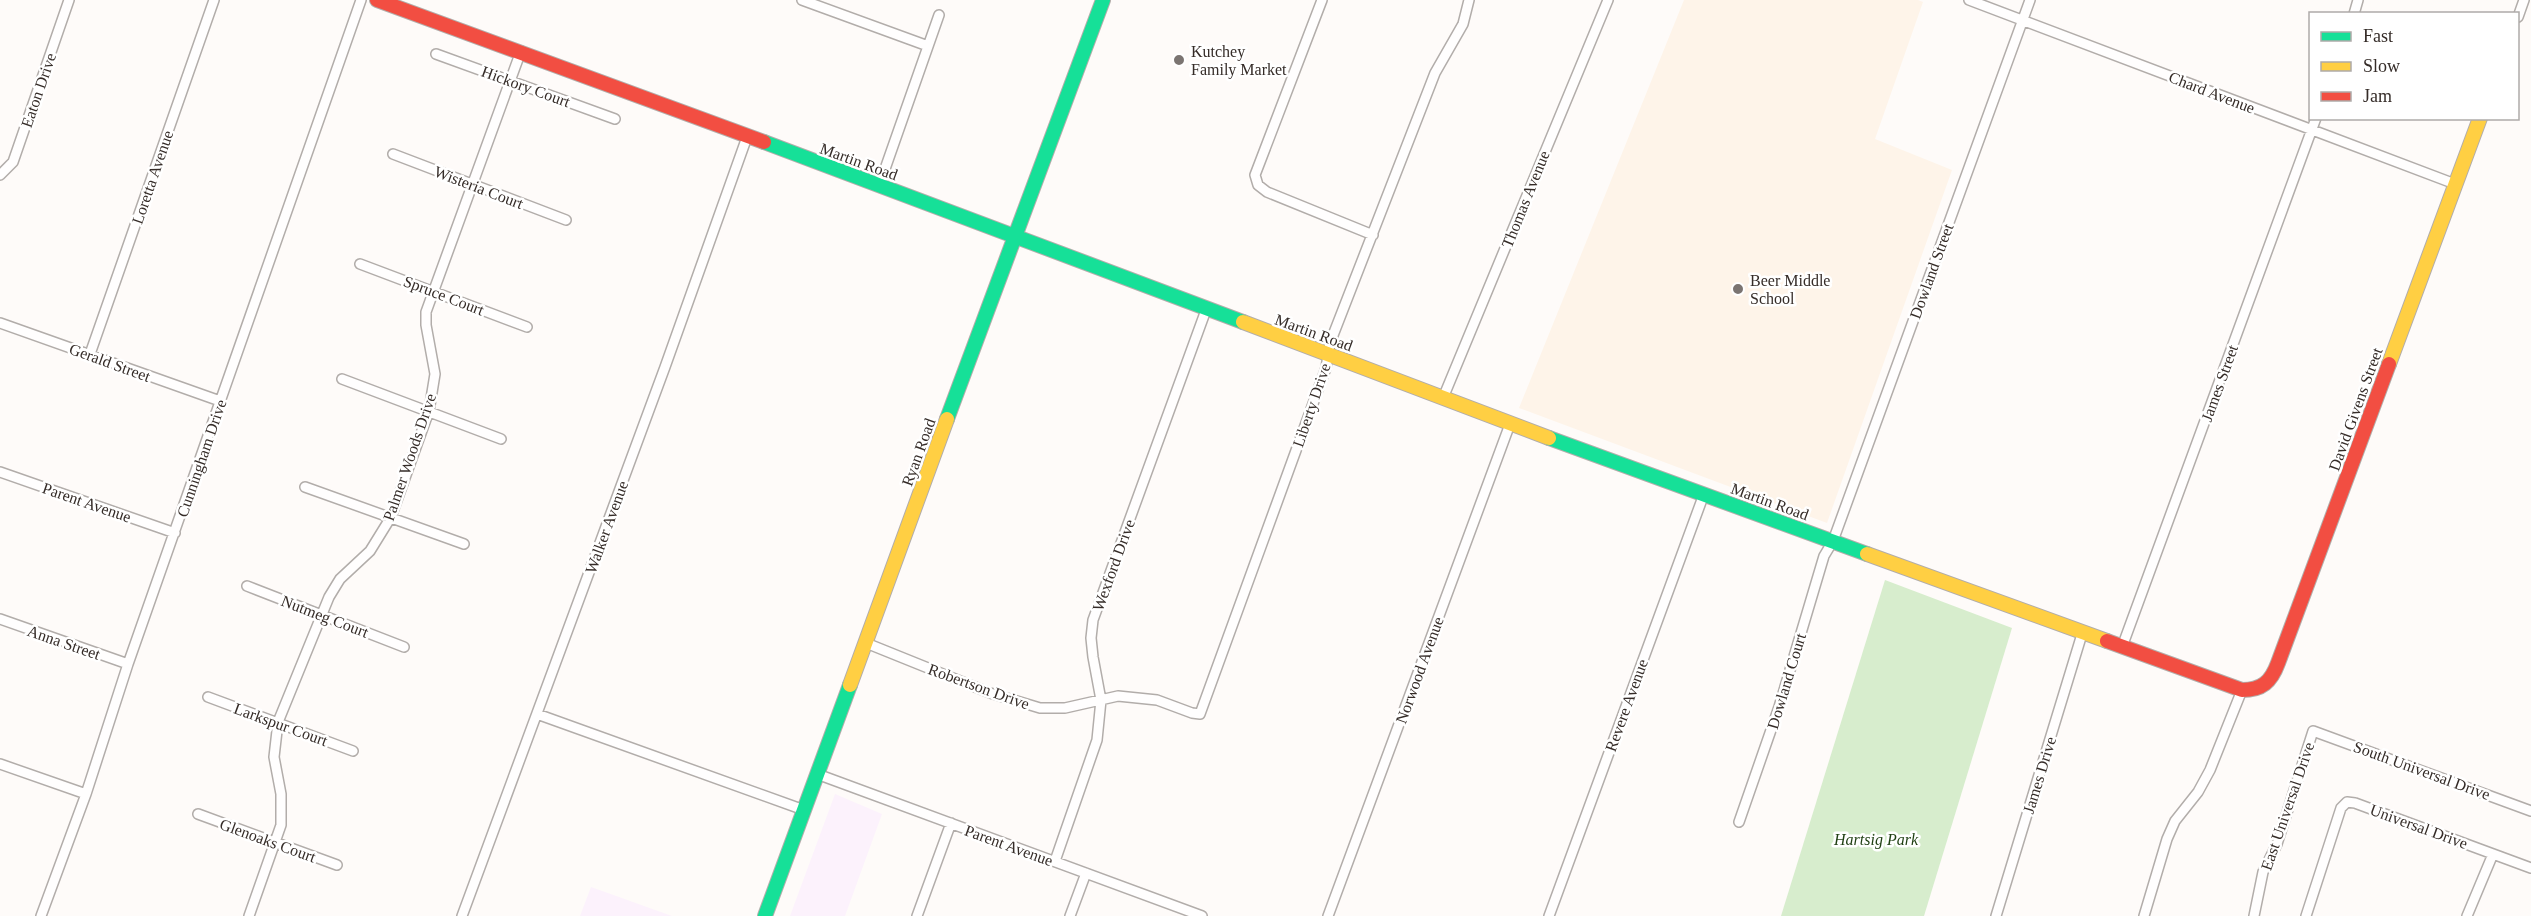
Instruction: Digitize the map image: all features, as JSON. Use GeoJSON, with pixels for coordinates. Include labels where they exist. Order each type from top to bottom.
{"type":"FeatureCollection","features":[{"type":"Feature","properties":{"kind":"street","name":"Eaton Drive"},"geometry":{"type":"LineString","coordinates":[[0,175],[13,162],[69,0]]}},
{"type":"Feature","properties":{"kind":"street","name":"Loretta Avenue"},"geometry":{"type":"LineString","coordinates":[[90,354],[214,0]]}},
{"type":"Feature","properties":{"kind":"street","name":"Cunningham Drive"},"geometry":{"type":"LineString","coordinates":[[41,916],[86,794],[128,664],[361,0]]}},
{"type":"Feature","properties":{"kind":"street","name":"Martin Road"},"geometry":{"type":"LineString","coordinates":[[377,0],[521,51],[1015,235],[1206,310],[1510,424],[2082,634],[2242,690]]}},
{"type":"Feature","properties":{"kind":"street"},"geometry":{"type":"LineString","coordinates":[[802,0],[928,46]]}},
{"type":"Feature","properties":{"kind":"street","name":"Ryan Road"},"geometry":{"type":"LineString","coordinates":[[765,916],[1103,0]]}},
{"type":"Feature","properties":{"kind":"street"},"geometry":{"type":"LineString","coordinates":[[1322,0],[1255,175],[1258,184],[1267,192],[1373,235]]}},
{"type":"Feature","properties":{"kind":"street","name":"Liberty Drive"},"geometry":{"type":"LineString","coordinates":[[1200,714],[1205,706],[1225,644],[1326,368],[1330,342],[1436,73],[1463,24],[1469,0]]}},
{"type":"Feature","properties":{"kind":"street","name":"Thomas Avenue"},"geometry":{"type":"LineString","coordinates":[[1443,398],[1608,0]]}},
{"type":"Feature","properties":{"kind":"street","name":"Chard Avenue"},"geometry":{"type":"LineString","coordinates":[[1969,0],[2455,184]]}},
{"type":"Feature","properties":{"kind":"street","name":"Dowland Street"},"geometry":{"type":"LineString","coordinates":[[1833,541],[2030,0]]}},
{"type":"Feature","properties":{"kind":"street"},"geometry":{"type":"LineString","coordinates":[[879,186],[939,15]]}},
{"type":"Feature","properties":{"kind":"street","name":"Palmer Woods Drive"},"geometry":{"type":"LineString","coordinates":[[249,916],[276,842],[283,809],[274,757],[278,722],[321,614],[340,579],[370,551],[391,517],[429,411],[435,374],[426,325],[426,312],[432,290],[521,51]]}},
{"type":"Feature","properties":{"kind":"street","name":"Hickory Court"},"geometry":{"type":"LineString","coordinates":[[436,54],[615,119]]}},
{"type":"Feature","properties":{"kind":"street","name":"James Street"},"geometry":{"type":"LineString","coordinates":[[2122,647],[2315,120]]}},
{"type":"Feature","properties":{"kind":"street","name":"David Givens Street"},"geometry":{"type":"LineString","coordinates":[[2242,690],[2253,691],[2264,688],[2285,646],[2479,120]]}},
{"type":"Feature","properties":{"kind":"street","name":"Walker Avenue"},"geometry":{"type":"LineString","coordinates":[[462,916],[665,367],[747,137]]}},
{"type":"Feature","properties":{"kind":"street","name":"Wisteria Court"},"geometry":{"type":"LineString","coordinates":[[393,154],[566,220]]}},
{"type":"Feature","properties":{"kind":"street","name":"Spruce Court"},"geometry":{"type":"LineString","coordinates":[[360,264],[527,327]]}},
{"type":"Feature","properties":{"kind":"street","name":"Wexford Drive"},"geometry":{"type":"LineString","coordinates":[[1055,861],[1098,740],[1101,700],[1091,638],[1094,620],[1206,310]]}},
{"type":"Feature","properties":{"kind":"street","name":"Gerald Street"},"geometry":{"type":"LineString","coordinates":[[0,323],[220,401]]}},
{"type":"Feature","properties":{"kind":"street"},"geometry":{"type":"LineString","coordinates":[[342,379],[501,439]]}},
{"type":"Feature","properties":{"kind":"street","name":"Norwood Avenue"},"geometry":{"type":"LineString","coordinates":[[1328,916],[1510,424]]}},
{"type":"Feature","properties":{"kind":"street","name":"Parent Avenue"},"geometry":{"type":"LineString","coordinates":[[0,472],[175,533]]}},
{"type":"Feature","properties":{"kind":"street"},"geometry":{"type":"LineString","coordinates":[[305,487],[464,544]]}},
{"type":"Feature","properties":{"kind":"street","name":"Revere Avenue"},"geometry":{"type":"LineString","coordinates":[[1549,916],[1704,494]]}},
{"type":"Feature","properties":{"kind":"street","name":"Dowland Court"},"geometry":{"type":"LineString","coordinates":[[1739,822],[1779,707],[1824,556],[1833,541]]}},
{"type":"Feature","properties":{"kind":"street","name":"Nutmeg Court"},"geometry":{"type":"LineString","coordinates":[[247,586],[404,647]]}},
{"type":"Feature","properties":{"kind":"street","name":"Anna Street"},"geometry":{"type":"LineString","coordinates":[[0,619],[128,664]]}},
{"type":"Feature","properties":{"kind":"street","name":"James Drive"},"geometry":{"type":"LineString","coordinates":[[1996,916],[2082,634]]}},
{"type":"Feature","properties":{"kind":"street","name":"Robertson Drive"},"geometry":{"type":"LineString","coordinates":[[866,643],[990,693],[1029,706],[1065,708],[1118,696],[1139,696],[1200,714]]}},
{"type":"Feature","properties":{"kind":"street"},"geometry":{"type":"LineString","coordinates":[[2144,916],[2175,821],[2198,792],[2210,770],[2242,690]]}},
{"type":"Feature","properties":{"kind":"street","name":"Larkspur Court"},"geometry":{"type":"LineString","coordinates":[[208,697],[353,751]]}},
{"type":"Feature","properties":{"kind":"street"},"geometry":{"type":"LineString","coordinates":[[537,714],[804,810]]}},
{"type":"Feature","properties":{"kind":"street","name":"South Universal Drive"},"geometry":{"type":"LineString","coordinates":[[2313,731],[2531,811]]}},
{"type":"Feature","properties":{"kind":"street","name":"East Universal Drive"},"geometry":{"type":"LineString","coordinates":[[2254,916],[2263,872],[2277,844],[2313,731]]}},
{"type":"Feature","properties":{"kind":"street"},"geometry":{"type":"LineString","coordinates":[[0,764],[86,794]]}},
{"type":"Feature","properties":{"kind":"street","name":"Parent Avenue"},"geometry":{"type":"LineString","coordinates":[[817,774],[1202,916]]}},
{"type":"Feature","properties":{"kind":"street"},"geometry":{"type":"LineString","coordinates":[[2345,803],[2340,813],[2306,916],[2342,808],[2345,803]]}},
{"type":"Feature","properties":{"kind":"street","name":"Universal Drive"},"geometry":{"type":"LineString","coordinates":[[2345,803],[2357,803],[2531,868]]}},
{"type":"Feature","properties":{"kind":"street","name":"Glenoaks Court"},"geometry":{"type":"LineString","coordinates":[[198,814],[337,866]]}},
{"type":"Feature","properties":{"kind":"street"},"geometry":{"type":"LineString","coordinates":[[917,916],[951,823]]}},
{"type":"Feature","properties":{"kind":"street"},"geometry":{"type":"LineString","coordinates":[[2468,916],[2493,854]]}},
{"type":"Feature","properties":{"kind":"street"},"geometry":{"type":"LineString","coordinates":[[1070,916],[1086,873]]}},
{"type":"Feature","properties":{"kind":"shaded area","name":"Beer Middle School"},"geometry":{"type":"Polygon","coordinates":[[[1684,0],[1918,0],[1923,2],[1875,139],[1952,170],[1827,523],[1519,408],[1684,0]]]}},
{"type":"Feature","properties":{"kind":"shaded area"},"geometry":{"type":"Polygon","coordinates":[[[835,794],[882,814],[845,916],[790,916],[835,794]]]}},
{"type":"Feature","properties":{"kind":"shaded area"},"geometry":{"type":"Polygon","coordinates":[[[591,887],[672,916],[580,916],[591,887]]]}},
{"type":"Feature","properties":{"kind":"green space","name":"Hartsig Park"},"geometry":{"type":"Polygon","coordinates":[[[1885,580],[2012,628],[1924,916],[1781,916],[1885,580]]]}},
{"type":"Feature","properties":{"kind":"traffic: fast"},"geometry":{"type":"LineString","coordinates":[[947,419],[1103,0]]}},
{"type":"Feature","properties":{"kind":"traffic: fast"},"geometry":{"type":"LineString","coordinates":[[764,142],[1243,322]]}},
{"type":"Feature","properties":{"kind":"traffic: fast"},"geometry":{"type":"LineString","coordinates":[[1549,438],[1867,554]]}},
{"type":"Feature","properties":{"kind":"traffic: fast"},"geometry":{"type":"LineString","coordinates":[[765,916],[850,685]]}},
{"type":"Feature","properties":{"kind":"traffic: slow"},"geometry":{"type":"LineString","coordinates":[[2389,364],[2479,120]]}},
{"type":"Feature","properties":{"kind":"traffic: slow"},"geometry":{"type":"LineString","coordinates":[[1243,322],[1549,438]]}},
{"type":"Feature","properties":{"kind":"traffic: slow"},"geometry":{"type":"LineString","coordinates":[[850,685],[947,419]]}},
{"type":"Feature","properties":{"kind":"traffic: slow"},"geometry":{"type":"LineString","coordinates":[[1867,554],[2107,641]]}},
{"type":"Feature","properties":{"kind":"traffic: jam"},"geometry":{"type":"LineString","coordinates":[[377,0],[764,142]]}},
{"type":"Feature","properties":{"kind":"traffic: jam"},"geometry":{"type":"LineString","coordinates":[[2107,641],[2242,690],[2265,684],[2278,663],[2389,364]]}},
{"type":"Feature","properties":{"kind":"place","name":"Kutchey Family Market"},"geometry":{"type":"Point","coordinates":[1179,60]}},
{"type":"Feature","properties":{"kind":"place","name":"Beer Middle School"},"geometry":{"type":"Point","coordinates":[1738,289]}}]}
